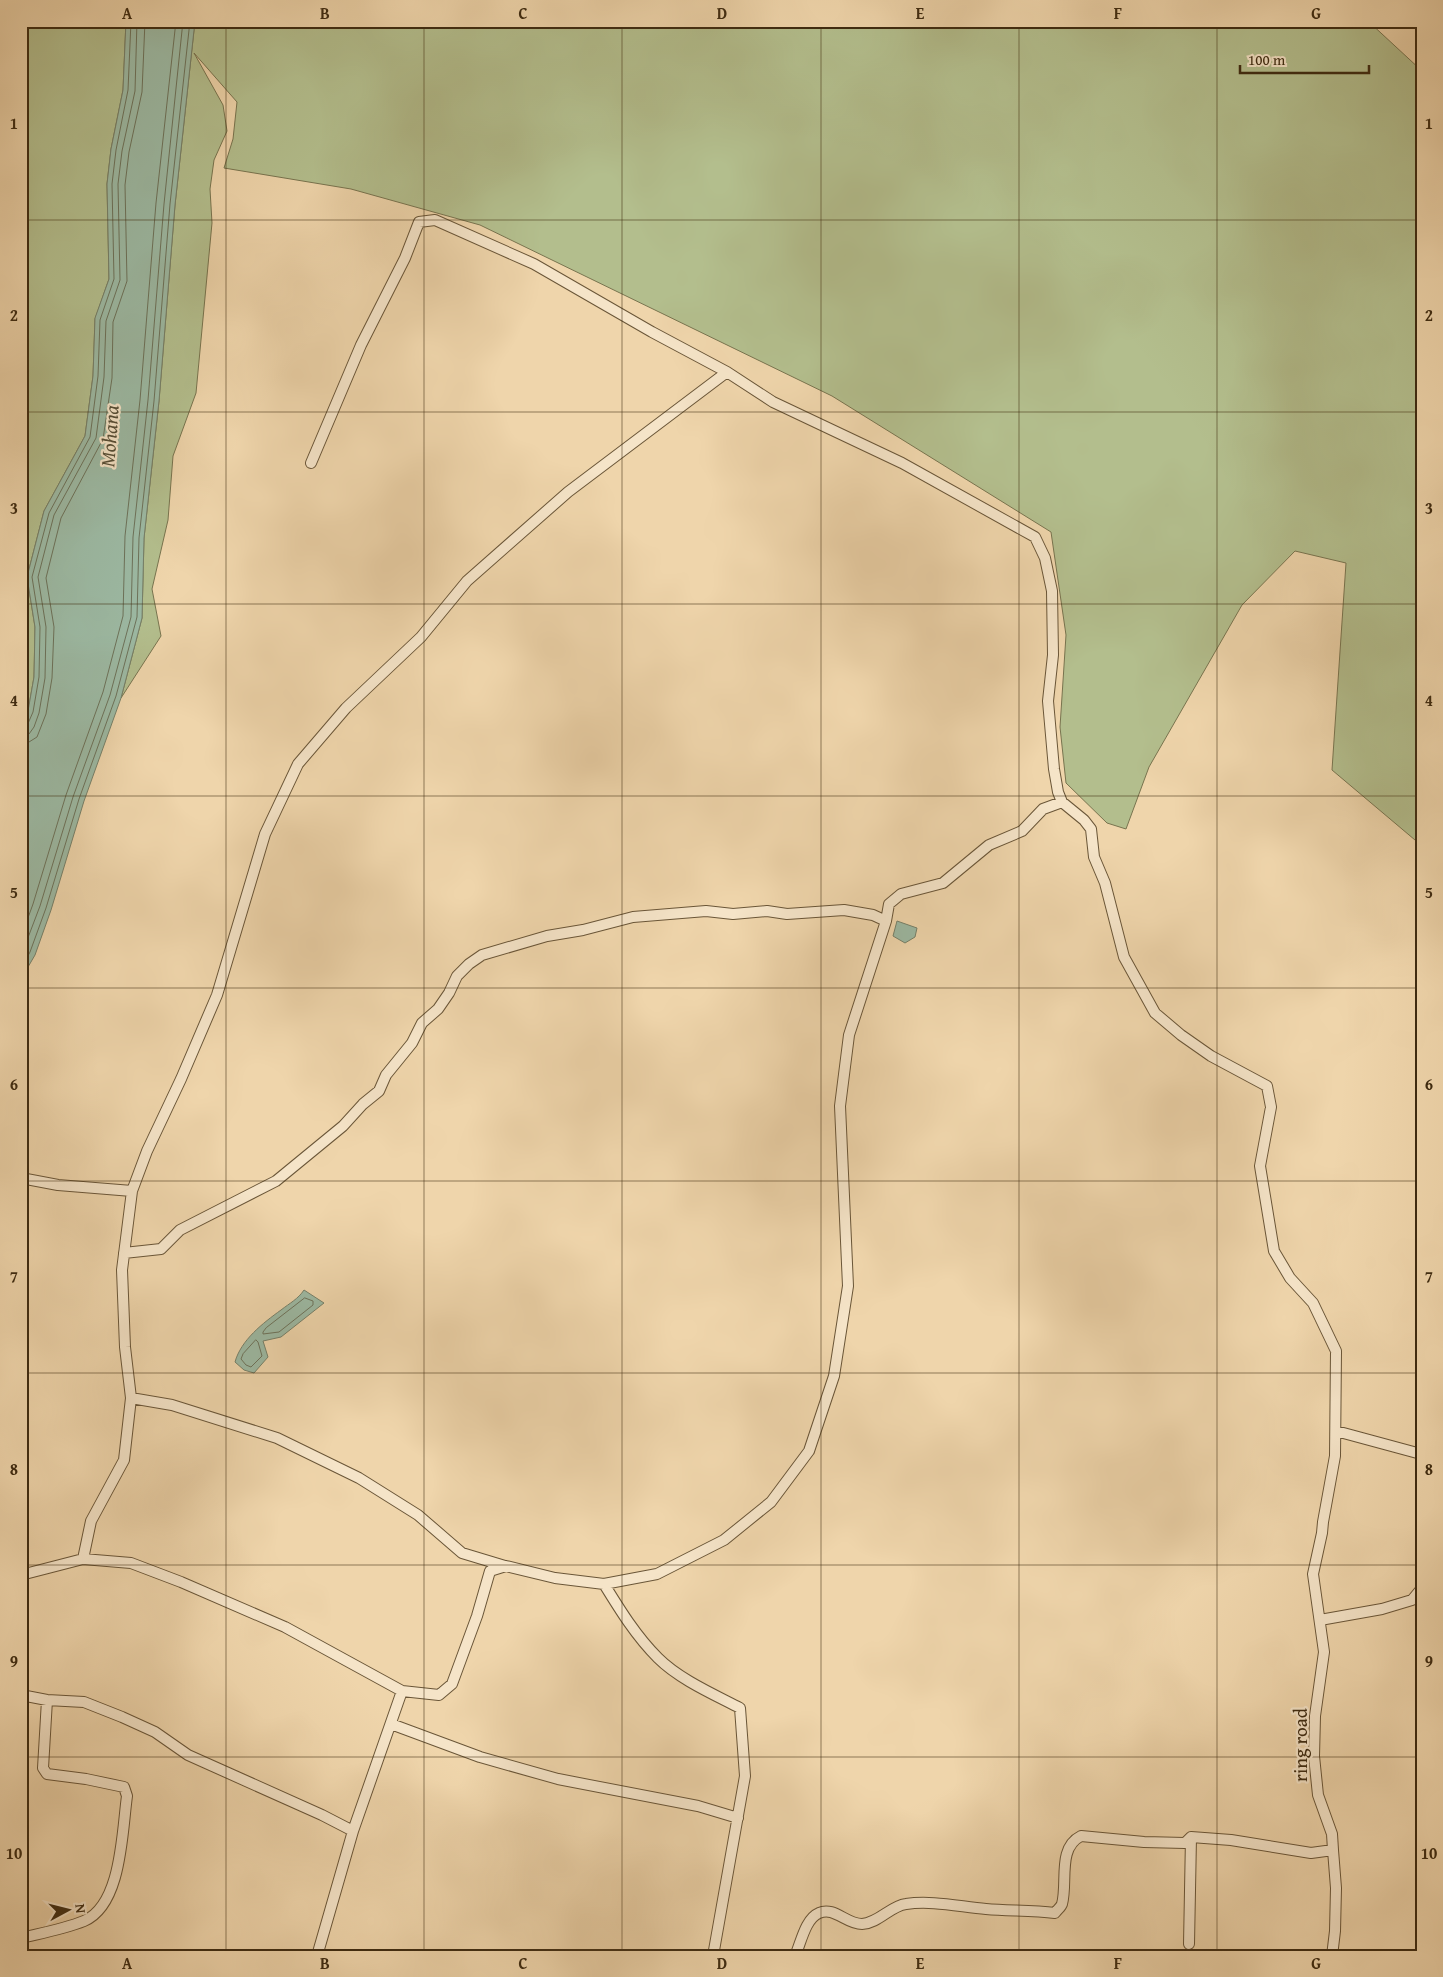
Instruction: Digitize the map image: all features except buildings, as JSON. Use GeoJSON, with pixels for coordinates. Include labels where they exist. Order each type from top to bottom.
{"type":"FeatureCollection","features":[{"type":"Feature","properties":{"kind":"street"},"geometry":{"type":"LineString","coordinates":[[131,1398],[172,1405],[277,1438],[359,1478],[418,1514],[462,1553],[555,1578],[604,1584],[657,1574],[724,1540],[771,1502],[809,1451],[834,1376],[848,1286],[840,1106],[848,1035],[886,921],[889,904],[901,894],[942,883],[989,845],[1022,831],[1043,809],[1062,802],[1054,768],[1048,701],[1053,655],[1052,591],[1045,558],[1035,537],[902,463],[773,402],[727,372],[652,332],[534,264],[434,220],[419,222],[405,258],[362,345],[312,463]]}},
{"type":"Feature","properties":{"kind":"street"},"geometry":{"type":"LineString","coordinates":[[84,1559],[91,1521],[124,1460],[131,1398],[122,1270],[132,1191],[147,1151],[181,1079],[217,995],[264,834],[298,764],[346,708],[421,637],[467,581],[568,492],[727,372]]}},
{"type":"Feature","properties":{"kind":"street","name":"ring road"},"geometry":{"type":"LineString","coordinates":[[1062,802],[1084,820],[1091,829],[1094,857],[1105,883],[1124,957],[1155,1013],[1181,1035],[1211,1056],[1267,1086],[1271,1107],[1260,1166],[1274,1251],[1290,1278],[1313,1303],[1336,1351],[1335,1456],[1313,1574],[1324,1652],[1315,1716],[1314,1756],[1318,1795],[1332,1834],[1336,1888],[1335,1932],[1332,1956]]}},
{"type":"Feature","properties":{"kind":"street"},"geometry":{"type":"LineString","coordinates":[[124,1253],[161,1249],[180,1230],[276,1182],[343,1126],[363,1104],[379,1091],[386,1075],[401,1054],[412,1043],[422,1024],[438,1009],[449,993],[457,976],[469,964],[482,956],[547,936],[583,930],[633,917],[706,911],[733,914],[767,911],[787,914],[844,910],[873,915],[886,921]]}},
{"type":"Feature","properties":{"kind":"street"},"geometry":{"type":"LineString","coordinates":[[21,1178],[58,1185],[132,1191]]}},
{"type":"Feature","properties":{"kind":"street"},"geometry":{"type":"LineString","coordinates":[[1336,1430],[1421,1454]]}},
{"type":"Feature","properties":{"kind":"street"},"geometry":{"type":"LineString","coordinates":[[21,1575],[84,1559],[131,1563],[181,1582],[285,1627],[402,1691],[439,1695],[452,1684],[477,1616],[490,1571],[506,1566]]}},
{"type":"Feature","properties":{"kind":"street"},"geometry":{"type":"LineString","coordinates":[[604,1584],[628,1623],[659,1659],[693,1683],[740,1708],[744,1776],[713,1956]]}},
{"type":"Feature","properties":{"kind":"street"},"geometry":{"type":"LineString","coordinates":[[1320,1620],[1382,1609],[1412,1600],[1422,1588]]}},
{"type":"Feature","properties":{"kind":"street"},"geometry":{"type":"LineString","coordinates":[[317,1956],[353,1831],[402,1691]]}},
{"type":"Feature","properties":{"kind":"street"},"geometry":{"type":"LineString","coordinates":[[21,1694],[47,1700],[84,1702],[122,1717],[155,1732],[188,1755],[322,1815],[353,1831]]}},
{"type":"Feature","properties":{"kind":"street"},"geometry":{"type":"LineString","coordinates":[[21,1938],[86,1920],[98,1911],[111,1892],[117,1876],[127,1796],[124,1787],[86,1779],[47,1774],[43,1768],[47,1700]]}},
{"type":"Feature","properties":{"kind":"street"},"geometry":{"type":"LineString","coordinates":[[390,1724],[480,1757],[558,1779],[698,1806],[738,1818]]}},
{"type":"Feature","properties":{"kind":"street"},"geometry":{"type":"LineString","coordinates":[[795,1956],[812,1918],[820,1912],[833,1912],[846,1920],[860,1924],[874,1921],[904,1904],[923,1903],[1055,1913],[1062,1905],[1068,1851],[1073,1840],[1081,1836],[1144,1842],[1185,1843],[1191,1836]]}},
{"type":"Feature","properties":{"kind":"street"},"geometry":{"type":"LineString","coordinates":[[1191,1836],[1231,1840],[1311,1853],[1333,1850]]}},
{"type":"Feature","properties":{"kind":"street"},"geometry":{"type":"LineString","coordinates":[[1189,1944],[1191,1836]]}},
{"type":"Feature","properties":{"kind":"shaded area"},"geometry":{"type":"Polygon","coordinates":[[[21,21],[126,21],[123,90],[111,149],[107,184],[109,279],[95,319],[93,376],[85,436],[44,511],[27,577],[35,627],[34,677],[28,711],[21,731],[21,21]]]}},
{"type":"Feature","properties":{"kind":"shaded area"},"geometry":{"type":"Polygon","coordinates":[[[195,21],[1368,21],[1422,71],[1422,840],[1415,840],[1332,770],[1346,563],[1295,551],[1242,605],[1149,767],[1126,829],[1107,823],[1066,783],[1060,727],[1066,635],[1051,532],[832,396],[480,225],[351,189],[224,168],[233,139],[237,102],[194,53],[223,105],[227,131],[214,160],[210,189],[212,223],[196,393],[173,456],[168,520],[152,589],[161,636],[121,698],[142,618],[144,538],[159,401],[175,205],[195,21]]]}},
{"type":"Feature","properties":{"kind":"water","name":"Mohana"},"geometry":{"type":"Polygon","coordinates":[[[126,21],[195,21],[175,205],[159,401],[144,538],[142,618],[121,698],[84,801],[51,910],[35,955],[21,979],[21,731],[28,711],[34,677],[35,627],[27,577],[44,511],[85,436],[93,376],[95,318],[109,279],[107,184],[111,149],[123,90],[126,21]]]}},
{"type":"Feature","properties":{"kind":"water"},"geometry":{"type":"Polygon","coordinates":[[[897,921],[917,928],[915,937],[905,943],[893,936],[897,921]]]}},
{"type":"Feature","properties":{"kind":"water"},"geometry":{"type":"Polygon","coordinates":[[[304,1290],[324,1303],[281,1337],[263,1341],[268,1357],[254,1373],[244,1370],[235,1362],[247,1339],[304,1290]]]}}]}
